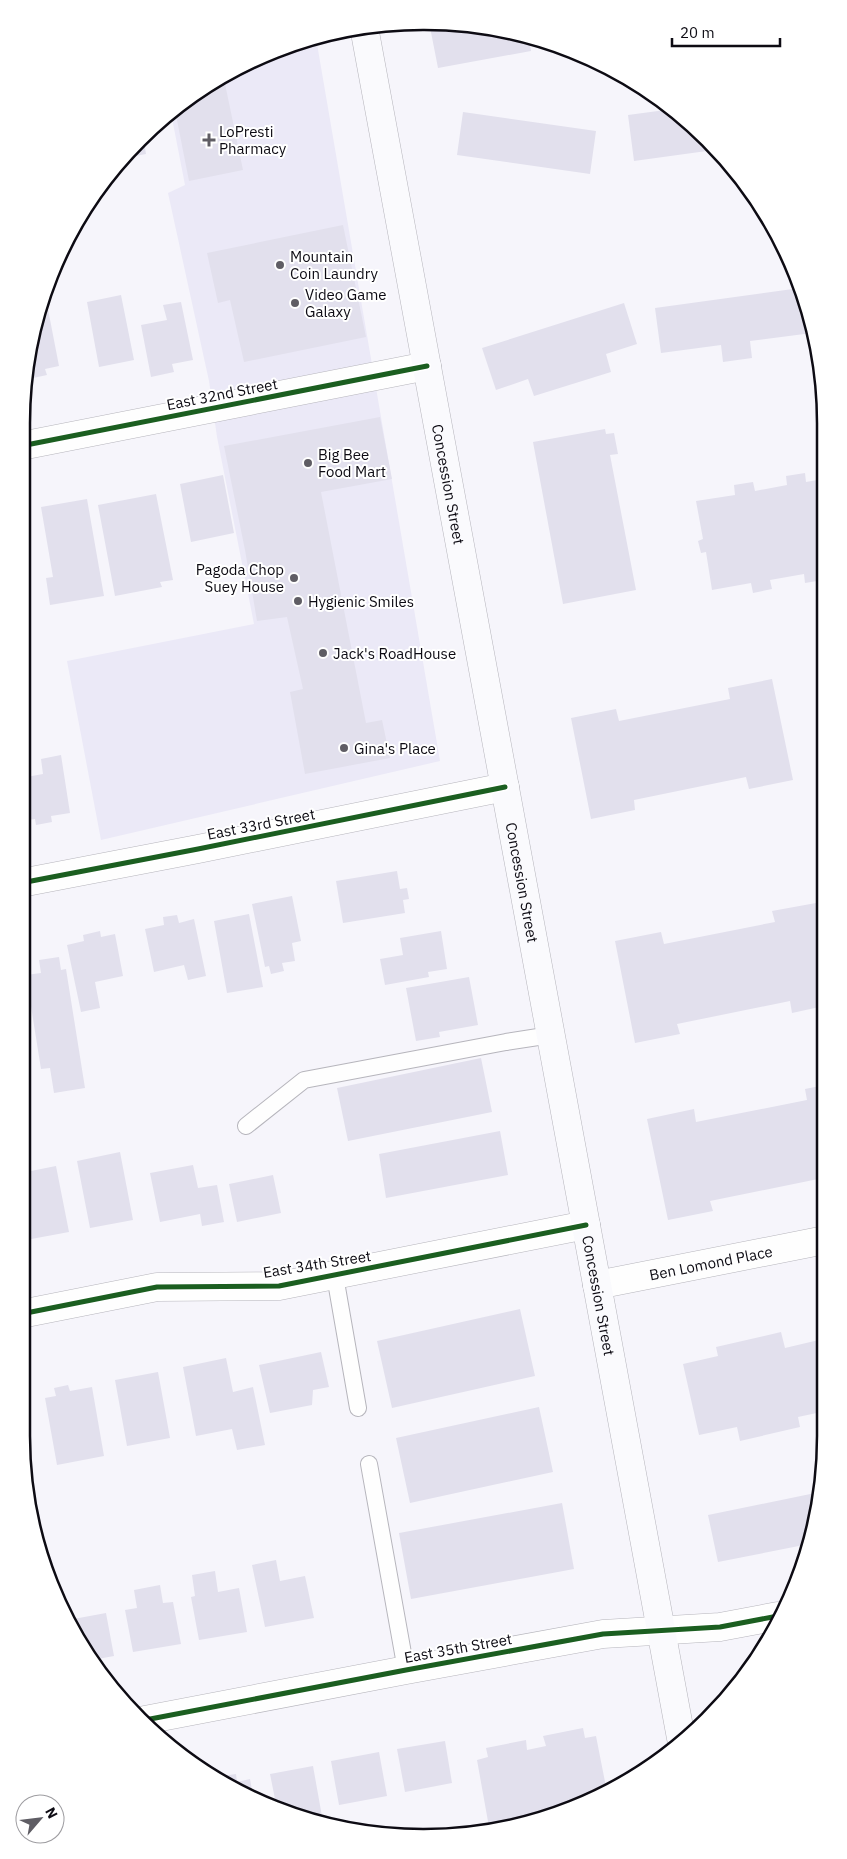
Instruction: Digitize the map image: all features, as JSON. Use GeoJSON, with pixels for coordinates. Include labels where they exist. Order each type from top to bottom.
{"type":"FeatureCollection","features":[{"type":"Feature","properties":{"kind":"main road","name":"Concession Street"},"geometry":{"type":"LineString","coordinates":[[365,34],[680,1733]]}},
{"type":"Feature","properties":{"kind":"street","name":"East 32nd Street"},"geometry":{"type":"LineString","coordinates":[[30,444],[427,366]]}},
{"type":"Feature","properties":{"kind":"street","name":"East 33rd Street"},"geometry":{"type":"LineString","coordinates":[[30,881],[505,787]]}},
{"type":"Feature","properties":{"kind":"street","name":"East 34th Street"},"geometry":{"type":"LineString","coordinates":[[30,1312],[157,1288],[279,1286],[586,1225]]}},
{"type":"Feature","properties":{"kind":"street","name":"Ben Lomond Place"},"geometry":{"type":"LineString","coordinates":[[597,1285],[817,1242]]}},
{"type":"Feature","properties":{"kind":"street","name":"East 35th Street"},"geometry":{"type":"LineString","coordinates":[[151,1719],[603,1634],[720,1628],[772,1617]]}},
{"type":"Feature","properties":{"kind":"lane"},"geometry":{"type":"LineString","coordinates":[[246,1126],[304,1080],[551,1035]]}},
{"type":"Feature","properties":{"kind":"lane"},"geometry":{"type":"LineString","coordinates":[[334,1276],[358,1408]]}},
{"type":"Feature","properties":{"kind":"lane"},"geometry":{"type":"LineString","coordinates":[[368,1464],[406,1670]]}},
{"type":"Feature","properties":{"kind":"shaded area"},"geometry":{"type":"Polygon","coordinates":[[[317,45],[440,761],[101,840],[67,661],[254,624],[217,437],[209,381],[168,193],[185,185],[173,121],[205,96],[249,71],[273,60],[317,45]]]}},
{"type":"Feature","properties":{"kind":"building"},"geometry":{"type":"Polygon","coordinates":[[[431,30],[475,33],[530,45],[531,51],[438,68],[431,30]]]}},
{"type":"Feature","properties":{"kind":"building","name":"LoPresti Pharmacy"},"geometry":{"type":"Polygon","coordinates":[[[225,84],[243,170],[189,181],[176,117],[205,96],[225,84]]]}},
{"type":"Feature","properties":{"kind":"building"},"geometry":{"type":"Polygon","coordinates":[[[662,110],[707,151],[634,161],[628,115],[662,110]]]}},
{"type":"Feature","properties":{"kind":"building"},"geometry":{"type":"Polygon","coordinates":[[[463,112],[596,131],[590,174],[457,155],[463,112]]]}},
{"type":"Feature","properties":{"kind":"building"},"geometry":{"type":"Polygon","coordinates":[[[145,145],[146,154],[135,156],[145,145]]]}},
{"type":"Feature","properties":{"kind":"building"},"geometry":{"type":"Polygon","coordinates":[[[343,225],[366,337],[244,362],[230,300],[218,303],[207,253],[343,225]]]}},
{"type":"Feature","properties":{"kind":"building"},"geometry":{"type":"Polygon","coordinates":[[[793,289],[806,334],[750,341],[752,358],[723,362],[721,345],[661,353],[655,308],[793,289]]]}},
{"type":"Feature","properties":{"kind":"building"},"geometry":{"type":"Polygon","coordinates":[[[121,295],[134,360],[99,367],[87,302],[121,295]]]}},
{"type":"Feature","properties":{"kind":"building"},"geometry":{"type":"Polygon","coordinates":[[[181,302],[193,360],[172,364],[174,372],[151,377],[141,325],[167,320],[163,305],[181,302]]]}},
{"type":"Feature","properties":{"kind":"building"},"geometry":{"type":"Polygon","coordinates":[[[624,303],[637,344],[606,354],[611,372],[534,396],[528,379],[496,390],[482,348],[624,303]]]}},
{"type":"Feature","properties":{"kind":"building"},"geometry":{"type":"Polygon","coordinates":[[[48,307],[59,366],[45,369],[47,375],[33,378],[43,322],[48,307]]]}},
{"type":"Feature","properties":{"kind":"building"},"geometry":{"type":"Polygon","coordinates":[[[380,417],[392,479],[321,492],[366,723],[382,720],[390,758],[305,774],[290,692],[303,689],[287,617],[257,621],[224,446],[380,417]]]}},
{"type":"Feature","properties":{"kind":"building"},"geometry":{"type":"Polygon","coordinates":[[[605,429],[606,434],[614,433],[618,454],[610,455],[636,590],[563,604],[533,442],[605,429]]]}},
{"type":"Feature","properties":{"kind":"building"},"geometry":{"type":"Polygon","coordinates":[[[805,473],[806,482],[817,480],[817,581],[805,583],[804,574],[770,580],[772,589],[753,593],[751,583],[712,590],[706,552],[701,553],[698,541],[703,539],[696,501],[735,495],[734,485],[753,482],[755,491],[787,485],[786,476],[805,473]]]}},
{"type":"Feature","properties":{"kind":"building"},"geometry":{"type":"Polygon","coordinates":[[[223,475],[234,533],[191,542],[180,484],[223,475]]]}},
{"type":"Feature","properties":{"kind":"building"},"geometry":{"type":"Polygon","coordinates":[[[156,494],[173,580],[160,582],[162,587],[115,596],[98,505],[156,494]]]}},
{"type":"Feature","properties":{"kind":"building"},"geometry":{"type":"Polygon","coordinates":[[[87,499],[104,596],[50,605],[46,578],[53,577],[41,507],[87,499]]]}},
{"type":"Feature","properties":{"kind":"building"},"geometry":{"type":"Polygon","coordinates":[[[772,679],[793,780],[749,789],[746,777],[634,800],[635,810],[591,819],[571,718],[616,709],[619,721],[730,699],[728,688],[772,679]]]}},
{"type":"Feature","properties":{"kind":"building"},"geometry":{"type":"Polygon","coordinates":[[[61,755],[70,813],[51,816],[52,822],[36,825],[35,819],[30,820],[30,776],[43,774],[41,759],[61,755]]]}},
{"type":"Feature","properties":{"kind":"building"},"geometry":{"type":"Polygon","coordinates":[[[397,871],[400,889],[407,888],[409,899],[403,900],[405,913],[343,923],[336,881],[397,871]]]}},
{"type":"Feature","properties":{"kind":"building"},"geometry":{"type":"Polygon","coordinates":[[[292,896],[301,941],[292,943],[295,961],[282,963],[284,971],[271,974],[269,966],[265,967],[252,904],[292,896]]]}},
{"type":"Feature","properties":{"kind":"building"},"geometry":{"type":"Polygon","coordinates":[[[816,903],[817,1008],[792,1013],[790,1001],[677,1024],[680,1034],[635,1043],[615,941],[661,932],[664,944],[775,922],[772,911],[816,903]]]}},
{"type":"Feature","properties":{"kind":"building"},"geometry":{"type":"Polygon","coordinates":[[[249,914],[263,987],[227,993],[214,921],[249,914]]]}},
{"type":"Feature","properties":{"kind":"building"},"geometry":{"type":"Polygon","coordinates":[[[177,915],[179,923],[194,919],[206,976],[188,980],[184,965],[154,972],[145,929],[164,925],[163,917],[177,915]]]}},
{"type":"Feature","properties":{"kind":"building"},"geometry":{"type":"Polygon","coordinates":[[[100,931],[101,937],[115,934],[123,976],[95,982],[100,1008],[81,1012],[67,945],[84,941],[83,935],[100,931]]]}},
{"type":"Feature","properties":{"kind":"building"},"geometry":{"type":"Polygon","coordinates":[[[441,931],[447,969],[428,972],[429,977],[385,985],[380,959],[403,955],[400,938],[441,931]]]}},
{"type":"Feature","properties":{"kind":"building"},"geometry":{"type":"Polygon","coordinates":[[[59,957],[61,970],[66,969],[85,1088],[54,1093],[50,1068],[41,1069],[30,1000],[30,974],[41,973],[39,960],[59,957]]]}},
{"type":"Feature","properties":{"kind":"building"},"geometry":{"type":"Polygon","coordinates":[[[469,977],[478,1025],[439,1032],[440,1037],[416,1041],[406,988],[469,977]]]}},
{"type":"Feature","properties":{"kind":"building"},"geometry":{"type":"Polygon","coordinates":[[[481,1058],[492,1112],[348,1141],[337,1088],[481,1058]]]}},
{"type":"Feature","properties":{"kind":"building"},"geometry":{"type":"Polygon","coordinates":[[[817,1087],[817,1179],[710,1201],[713,1211],[668,1220],[647,1119],[694,1109],[696,1122],[807,1100],[805,1089],[817,1087]]]}},
{"type":"Feature","properties":{"kind":"building"},"geometry":{"type":"Polygon","coordinates":[[[500,1131],[508,1175],[386,1198],[379,1154],[500,1131]]]}},
{"type":"Feature","properties":{"kind":"building"},"geometry":{"type":"Polygon","coordinates":[[[120,1152],[133,1220],[90,1228],[77,1161],[120,1152]]]}},
{"type":"Feature","properties":{"kind":"building"},"geometry":{"type":"Polygon","coordinates":[[[193,1165],[198,1188],[217,1185],[224,1222],[202,1226],[200,1214],[160,1222],[150,1173],[193,1165]]]}},
{"type":"Feature","properties":{"kind":"building"},"geometry":{"type":"Polygon","coordinates":[[[56,1166],[69,1232],[30,1239],[30,1171],[56,1166]]]}},
{"type":"Feature","properties":{"kind":"building"},"geometry":{"type":"Polygon","coordinates":[[[273,1175],[281,1213],[237,1222],[229,1184],[273,1175]]]}},
{"type":"Feature","properties":{"kind":"building"},"geometry":{"type":"Polygon","coordinates":[[[520,1309],[535,1376],[392,1408],[377,1341],[520,1309]]]}},
{"type":"Feature","properties":{"kind":"building"},"geometry":{"type":"Polygon","coordinates":[[[781,1332],[785,1348],[817,1340],[817,1413],[798,1417],[800,1427],[740,1441],[737,1427],[699,1435],[683,1364],[718,1356],[716,1347],[781,1332]]]}},
{"type":"Feature","properties":{"kind":"building"},"geometry":{"type":"Polygon","coordinates":[[[321,1352],[329,1387],[313,1390],[312,1405],[270,1413],[259,1365],[321,1352]]]}},
{"type":"Feature","properties":{"kind":"building"},"geometry":{"type":"Polygon","coordinates":[[[226,1358],[233,1392],[253,1387],[265,1445],[237,1450],[232,1429],[196,1436],[183,1367],[226,1358]]]}},
{"type":"Feature","properties":{"kind":"building"},"geometry":{"type":"Polygon","coordinates":[[[158,1372],[170,1438],[127,1446],[115,1380],[158,1372]]]}},
{"type":"Feature","properties":{"kind":"building"},"geometry":{"type":"Polygon","coordinates":[[[68,1385],[70,1391],[92,1387],[104,1456],[57,1465],[45,1398],[56,1396],[54,1388],[68,1385]]]}},
{"type":"Feature","properties":{"kind":"building"},"geometry":{"type":"Polygon","coordinates":[[[539,1407],[553,1472],[410,1503],[396,1438],[539,1407]]]}},
{"type":"Feature","properties":{"kind":"building"},"geometry":{"type":"Polygon","coordinates":[[[813,1493],[801,1546],[718,1562],[708,1515],[813,1493]]]}},
{"type":"Feature","properties":{"kind":"building"},"geometry":{"type":"Polygon","coordinates":[[[562,1503],[574,1569],[411,1599],[399,1533],[562,1503]]]}},
{"type":"Feature","properties":{"kind":"building"},"geometry":{"type":"Polygon","coordinates":[[[276,1560],[280,1581],[305,1576],[314,1618],[265,1627],[252,1565],[276,1560]]]}},
{"type":"Feature","properties":{"kind":"building"},"geometry":{"type":"Polygon","coordinates":[[[215,1571],[218,1592],[239,1588],[247,1632],[199,1640],[191,1597],[195,1596],[192,1575],[215,1571]]]}},
{"type":"Feature","properties":{"kind":"building"},"geometry":{"type":"Polygon","coordinates":[[[160,1585],[163,1603],[173,1602],[181,1644],[133,1652],[125,1610],[137,1608],[134,1590],[160,1585]]]}},
{"type":"Feature","properties":{"kind":"building"},"geometry":{"type":"Polygon","coordinates":[[[106,1613],[114,1656],[99,1659],[76,1619],[106,1613]]]}},
{"type":"Feature","properties":{"kind":"building"},"geometry":{"type":"Polygon","coordinates":[[[583,1728],[585,1738],[596,1736],[605,1784],[550,1808],[525,1816],[488,1823],[477,1760],[488,1757],[486,1748],[526,1740],[527,1750],[546,1746],[543,1736],[583,1728]]]}},
{"type":"Feature","properties":{"kind":"building"},"geometry":{"type":"Polygon","coordinates":[[[445,1741],[452,1783],[405,1792],[397,1749],[445,1741]]]}},
{"type":"Feature","properties":{"kind":"building"},"geometry":{"type":"Polygon","coordinates":[[[379,1752],[387,1796],[339,1805],[331,1761],[379,1752]]]}},
{"type":"Feature","properties":{"kind":"building"},"geometry":{"type":"Polygon","coordinates":[[[313,1766],[322,1816],[275,1800],[270,1774],[313,1766]]]}},
{"type":"Feature","properties":{"kind":"building"},"geometry":{"type":"Polygon","coordinates":[[[236,1774],[237,1781],[227,1776],[236,1774]]]}},
{"type":"Feature","properties":{"kind":"building"},"geometry":{"type":"Polygon","coordinates":[[[250,1779],[252,1789],[238,1782],[250,1779]]]}},
{"type":"Feature","properties":{"kind":"cycle path"},"geometry":{"type":"LineString","coordinates":[[30,444],[427,366]]}},
{"type":"Feature","properties":{"kind":"cycle path"},"geometry":{"type":"LineString","coordinates":[[30,881],[505,787]]}},
{"type":"Feature","properties":{"kind":"cycle path"},"geometry":{"type":"LineString","coordinates":[[30,1312],[157,1287],[279,1286],[586,1225]]}},
{"type":"Feature","properties":{"kind":"cycle path"},"geometry":{"type":"LineString","coordinates":[[151,1719],[603,1634],[720,1627],[772,1617]]}},
{"type":"Feature","properties":{"kind":"place","name":"LoPresti Pharmacy"},"geometry":{"type":"Point","coordinates":[209,140]}},
{"type":"Feature","properties":{"kind":"place","name":"Mountain Coin Laundry"},"geometry":{"type":"Point","coordinates":[280,265]}},
{"type":"Feature","properties":{"kind":"place","name":"Video Game Galaxy"},"geometry":{"type":"Point","coordinates":[295,303]}},
{"type":"Feature","properties":{"kind":"place","name":"Big Bee Food Mart"},"geometry":{"type":"Point","coordinates":[308,463]}},
{"type":"Feature","properties":{"kind":"place","name":"Pagoda Chop Suey House"},"geometry":{"type":"Point","coordinates":[294,578]}},
{"type":"Feature","properties":{"kind":"place","name":"Hygienic Smiles"},"geometry":{"type":"Point","coordinates":[298,601]}},
{"type":"Feature","properties":{"kind":"place","name":"Jack's RoadHouse"},"geometry":{"type":"Point","coordinates":[323,653]}},
{"type":"Feature","properties":{"kind":"place","name":"Gina's Place"},"geometry":{"type":"Point","coordinates":[344,748]}}]}
